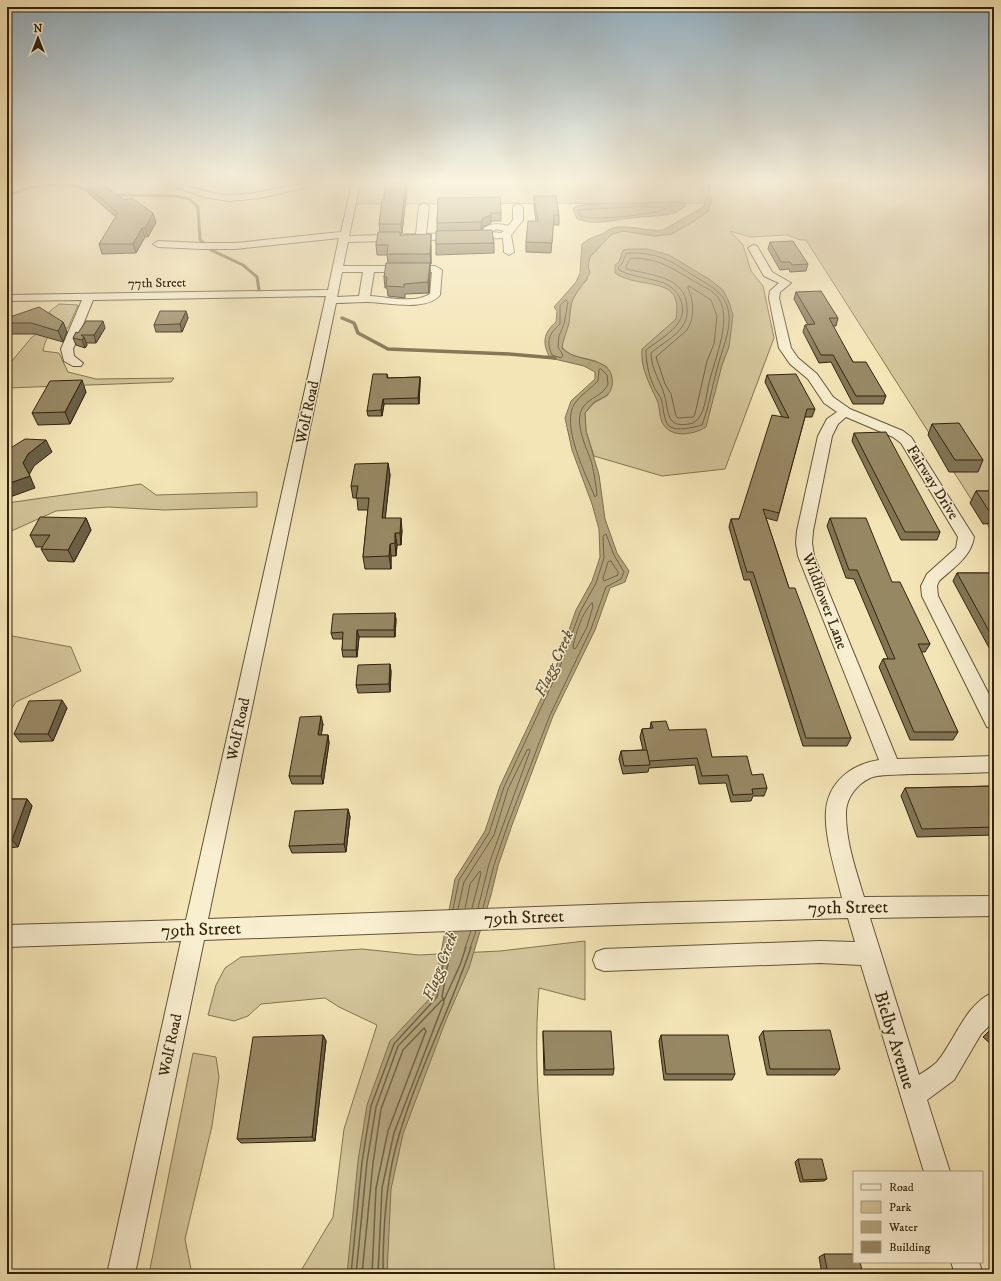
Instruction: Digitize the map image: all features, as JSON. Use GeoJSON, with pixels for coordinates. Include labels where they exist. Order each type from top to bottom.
{"type":"FeatureCollection","features":[{"type":"Feature","properties":{"kind":"street"},"geometry":{"type":"LineString","coordinates":[[158,244],[192,247],[264,243]]}},
{"type":"Feature","properties":{"kind":"street","name":"Wolf Road"},"geometry":{"type":"LineString","coordinates":[[121,1274],[343,243]]}},
{"type":"Feature","properties":{"kind":"street"},"geometry":{"type":"LineString","coordinates":[[508,243],[509,252]]}},
{"type":"Feature","properties":{"kind":"street","name":"Fairway Drive"},"geometry":{"type":"LineString","coordinates":[[753,248],[768,274],[786,283],[775,291],[774,298],[785,348],[794,361],[813,377],[828,400],[845,412],[898,434],[906,440],[966,537],[965,545],[962,551],[933,578],[930,586],[930,596],[994,722]]}},
{"type":"Feature","properties":{"kind":"street"},"geometry":{"type":"LineString","coordinates":[[338,269],[369,268],[364,299]]}},
{"type":"Feature","properties":{"kind":"street","name":"77th Street"},"geometry":{"type":"LineString","coordinates":[[7,298],[332,296],[391,302],[423,300],[435,295],[437,270],[435,268],[369,268]]}},
{"type":"Feature","properties":{"kind":"street"},"geometry":{"type":"LineString","coordinates":[[77,363],[68,358],[67,349],[89,297]]}},
{"type":"Feature","properties":{"kind":"street","name":"Wildflower Lane"},"geometry":{"type":"LineString","coordinates":[[845,412],[832,422],[825,436],[805,531],[804,543],[806,556],[891,767]]}},
{"type":"Feature","properties":{"kind":"street"},"geometry":{"type":"LineString","coordinates":[[856,907],[837,828],[836,810],[841,793],[850,780],[866,770],[891,767],[994,764]]}},
{"type":"Feature","properties":{"kind":"street","name":"79th Street"},"geometry":{"type":"LineString","coordinates":[[7,936],[433,922],[531,916],[856,907],[994,906]]}},
{"type":"Feature","properties":{"kind":"street","name":"Bielby Avenue"},"geometry":{"type":"LineString","coordinates":[[856,907],[868,954],[937,1171]]}},
{"type":"Feature","properties":{"kind":"street"},"geometry":{"type":"LineString","coordinates":[[604,960],[820,952],[868,954]]}},
{"type":"Feature","properties":{"kind":"street"},"geometry":{"type":"LineString","coordinates":[[913,1095],[945,1071],[973,1026],[994,1004]]}},
{"type":"Feature","properties":{"kind":"street"},"geometry":{"type":"LineString","coordinates":[[965,1263],[969,1274]]}},
{"type":"Feature","properties":{"kind":"green space"},"geometry":{"type":"Polygon","coordinates":[[[603,243],[741,243],[743,245],[751,271],[763,286],[774,338],[725,469],[662,476],[594,456],[586,431],[585,413],[594,403],[608,395],[607,367],[595,361],[577,357],[562,347],[572,301],[578,289],[587,280],[589,257],[603,243]]]}},
{"type":"Feature","properties":{"kind":"green space"},"geometry":{"type":"Polygon","coordinates":[[[808,243],[994,243],[994,535],[808,243]]]}},
{"type":"Feature","properties":{"kind":"green space"},"geometry":{"type":"Polygon","coordinates":[[[59,304],[78,305],[68,328],[58,330],[51,334],[46,341],[43,351],[59,353],[68,372],[96,379],[174,378],[171,382],[7,388],[7,367],[31,338],[56,319],[49,312],[59,304]]]}},
{"type":"Feature","properties":{"kind":"green space"},"geometry":{"type":"Polygon","coordinates":[[[141,484],[156,495],[257,492],[257,507],[164,510],[108,507],[56,511],[7,533],[7,503],[141,484]]]}},
{"type":"Feature","properties":{"kind":"green space"},"geometry":{"type":"Polygon","coordinates":[[[7,635],[71,647],[81,671],[16,702],[7,715],[7,635]]]}},
{"type":"Feature","properties":{"kind":"green space"},"geometry":{"type":"Polygon","coordinates":[[[585,941],[585,1000],[539,988],[537,1023],[538,1095],[555,1274],[299,1274],[333,1217],[344,1129],[377,1025],[339,1007],[325,998],[261,1004],[248,1016],[234,1021],[208,1015],[216,985],[225,968],[241,957],[362,949],[419,955],[500,951],[585,941]]]}},
{"type":"Feature","properties":{"kind":"green space"},"geometry":{"type":"Polygon","coordinates":[[[193,1053],[216,1057],[219,1077],[212,1126],[185,1239],[192,1274],[149,1274],[193,1053]]]}},
{"type":"Feature","properties":{"kind":"water","name":"Flagg Creek"},"geometry":{"type":"Polygon","coordinates":[[[604,243],[590,257],[588,266],[590,273],[572,301],[569,323],[562,348],[575,356],[599,363],[610,371],[612,386],[609,393],[593,403],[585,413],[586,431],[599,475],[605,519],[617,553],[629,571],[625,582],[610,588],[595,630],[553,716],[498,866],[469,968],[446,1020],[403,1134],[391,1189],[387,1274],[347,1274],[358,1161],[367,1105],[390,1041],[433,995],[455,879],[485,831],[500,786],[556,667],[576,610],[592,581],[600,557],[599,529],[592,504],[572,450],[565,418],[571,401],[595,379],[595,372],[584,366],[550,358],[547,353],[545,343],[548,330],[556,322],[557,311],[554,307],[576,282],[580,273],[582,244],[604,243]]]}},
{"type":"Feature","properties":{"kind":"water"},"geometry":{"type":"Polygon","coordinates":[[[648,249],[669,255],[709,279],[723,290],[729,302],[733,315],[729,347],[722,365],[706,427],[701,430],[682,434],[676,433],[670,431],[662,422],[657,401],[642,362],[642,349],[676,319],[677,305],[674,295],[667,289],[625,278],[615,273],[615,265],[619,262],[623,250],[648,249]]]}},
{"type":"Feature","properties":{"kind":"building"},"geometry":{"type":"Polygon","coordinates":[[[100,243],[134,243],[133,244],[99,244],[100,243]]]}},
{"type":"Feature","properties":{"kind":"building"},"geometry":{"type":"Polygon","coordinates":[[[376,243],[431,243],[430,254],[387,254],[388,245],[376,245],[376,243]]]}},
{"type":"Feature","properties":{"kind":"building"},"geometry":{"type":"Polygon","coordinates":[[[436,243],[494,243],[436,244],[436,243]]]}},
{"type":"Feature","properties":{"kind":"building"},"geometry":{"type":"Polygon","coordinates":[[[770,243],[794,243],[808,264],[792,265],[790,262],[781,262],[770,243]]]}},
{"type":"Feature","properties":{"kind":"building"},"geometry":{"type":"Polygon","coordinates":[[[386,263],[430,263],[428,282],[404,284],[404,287],[386,286],[387,277],[384,277],[386,263]]]}},
{"type":"Feature","properties":{"kind":"building"},"geometry":{"type":"Polygon","coordinates":[[[821,291],[838,318],[829,318],[853,362],[866,362],[886,396],[856,396],[833,355],[821,355],[805,325],[815,324],[796,292],[821,291]]]}},
{"type":"Feature","properties":{"kind":"building"},"geometry":{"type":"Polygon","coordinates":[[[39,307],[63,322],[58,331],[31,323],[7,323],[7,318],[39,307]]]}},
{"type":"Feature","properties":{"kind":"building"},"geometry":{"type":"Polygon","coordinates":[[[160,311],[186,311],[180,324],[154,325],[160,311]]]}},
{"type":"Feature","properties":{"kind":"building"},"geometry":{"type":"Polygon","coordinates":[[[86,321],[103,321],[94,335],[81,335],[84,337],[82,340],[73,338],[76,332],[78,333],[86,321]]]}},
{"type":"Feature","properties":{"kind":"building"},"geometry":{"type":"Polygon","coordinates":[[[373,374],[387,374],[387,378],[420,377],[418,398],[383,399],[381,410],[367,411],[373,374]]]}},
{"type":"Feature","properties":{"kind":"building"},"geometry":{"type":"Polygon","coordinates":[[[796,374],[815,409],[807,409],[779,513],[763,509],[789,588],[795,588],[851,738],[806,738],[753,572],[747,572],[731,519],[739,519],[772,415],[789,418],[767,375],[796,374]]]}},
{"type":"Feature","properties":{"kind":"building"},"geometry":{"type":"Polygon","coordinates":[[[82,380],[65,412],[32,413],[50,381],[82,380]]]}},
{"type":"Feature","properties":{"kind":"building"},"geometry":{"type":"Polygon","coordinates":[[[959,423],[983,460],[955,460],[932,424],[959,423]]]}},
{"type":"Feature","properties":{"kind":"building"},"geometry":{"type":"Polygon","coordinates":[[[886,432],[940,532],[905,532],[854,433],[886,432]]]}},
{"type":"Feature","properties":{"kind":"building"},"geometry":{"type":"Polygon","coordinates":[[[25,439],[46,440],[28,454],[23,463],[30,476],[7,484],[7,451],[25,439]]]}},
{"type":"Feature","properties":{"kind":"building"},"geometry":{"type":"Polygon","coordinates":[[[388,463],[382,518],[401,518],[400,533],[395,533],[395,543],[390,544],[389,556],[363,557],[369,498],[356,498],[358,486],[351,486],[355,464],[388,463]]]}},
{"type":"Feature","properties":{"kind":"building"},"geometry":{"type":"Polygon","coordinates":[[[976,491],[994,491],[994,511],[989,511],[976,491]]]}},
{"type":"Feature","properties":{"kind":"building"},"geometry":{"type":"Polygon","coordinates":[[[40,517],[86,518],[68,550],[41,549],[50,535],[30,535],[40,517]]]}},
{"type":"Feature","properties":{"kind":"building"},"geometry":{"type":"Polygon","coordinates":[[[830,518],[866,518],[892,582],[900,582],[930,644],[918,644],[958,732],[914,732],[883,659],[895,659],[857,570],[849,570],[830,518]]]}},
{"type":"Feature","properties":{"kind":"building"},"geometry":{"type":"Polygon","coordinates":[[[957,573],[994,573],[994,640],[957,573]]]}},
{"type":"Feature","properties":{"kind":"building"},"geometry":{"type":"Polygon","coordinates":[[[395,613],[394,630],[357,630],[356,650],[342,650],[343,632],[331,633],[333,614],[395,613]]]}},
{"type":"Feature","properties":{"kind":"building"},"geometry":{"type":"Polygon","coordinates":[[[390,664],[389,684],[356,685],[358,665],[390,664]]]}},
{"type":"Feature","properties":{"kind":"building"},"geometry":{"type":"Polygon","coordinates":[[[62,700],[48,734],[14,734],[29,701],[62,700]]]}},
{"type":"Feature","properties":{"kind":"building"},"geometry":{"type":"Polygon","coordinates":[[[321,716],[318,735],[328,735],[321,776],[289,776],[300,717],[321,716]]]}},
{"type":"Feature","properties":{"kind":"building"},"geometry":{"type":"Polygon","coordinates":[[[666,721],[669,730],[706,729],[712,757],[747,756],[752,775],[763,774],[767,788],[752,789],[753,794],[733,795],[728,775],[702,776],[697,758],[649,761],[642,729],[653,728],[651,722],[666,721]]]}},
{"type":"Feature","properties":{"kind":"building"},"geometry":{"type":"Polygon","coordinates":[[[647,750],[650,765],[624,766],[621,751],[647,750]]]}},
{"type":"Feature","properties":{"kind":"building"},"geometry":{"type":"Polygon","coordinates":[[[994,786],[994,827],[922,829],[905,788],[994,786]]]}},
{"type":"Feature","properties":{"kind":"building"},"geometry":{"type":"Polygon","coordinates":[[[7,799],[27,799],[12,840],[7,840],[7,799]]]}},
{"type":"Feature","properties":{"kind":"building"},"geometry":{"type":"Polygon","coordinates":[[[348,809],[344,844],[289,846],[295,811],[348,809]]]}},
{"type":"Feature","properties":{"kind":"building"},"geometry":{"type":"Polygon","coordinates":[[[994,1027],[994,1035],[990,1031],[994,1027]]]}},
{"type":"Feature","properties":{"kind":"building"},"geometry":{"type":"Polygon","coordinates":[[[830,1030],[840,1069],[770,1069],[763,1031],[830,1030]]]}},
{"type":"Feature","properties":{"kind":"building"},"geometry":{"type":"Polygon","coordinates":[[[543,1031],[611,1031],[614,1069],[545,1070],[543,1031]]]}},
{"type":"Feature","properties":{"kind":"building"},"geometry":{"type":"Polygon","coordinates":[[[323,1035],[312,1137],[237,1139],[253,1037],[323,1035]]]}},
{"type":"Feature","properties":{"kind":"building"},"geometry":{"type":"Polygon","coordinates":[[[661,1035],[728,1035],[735,1074],[666,1074],[661,1035]]]}},
{"type":"Feature","properties":{"kind":"building"},"geometry":{"type":"Polygon","coordinates":[[[798,1159],[822,1159],[827,1179],[803,1180],[798,1159]]]}},
{"type":"Feature","properties":{"kind":"building"},"geometry":{"type":"Polygon","coordinates":[[[824,1254],[853,1254],[853,1263],[860,1263],[863,1274],[828,1274],[824,1254]]]}},
{"type":"Feature","properties":{"kind":"waterway"},"geometry":{"type":"LineString","coordinates":[[211,250],[243,265],[257,277],[259,290]]}},
{"type":"Feature","properties":{"kind":"waterway"},"geometry":{"type":"LineString","coordinates":[[342,318],[354,323],[358,333],[388,349],[509,354],[555,358]]}}]}
